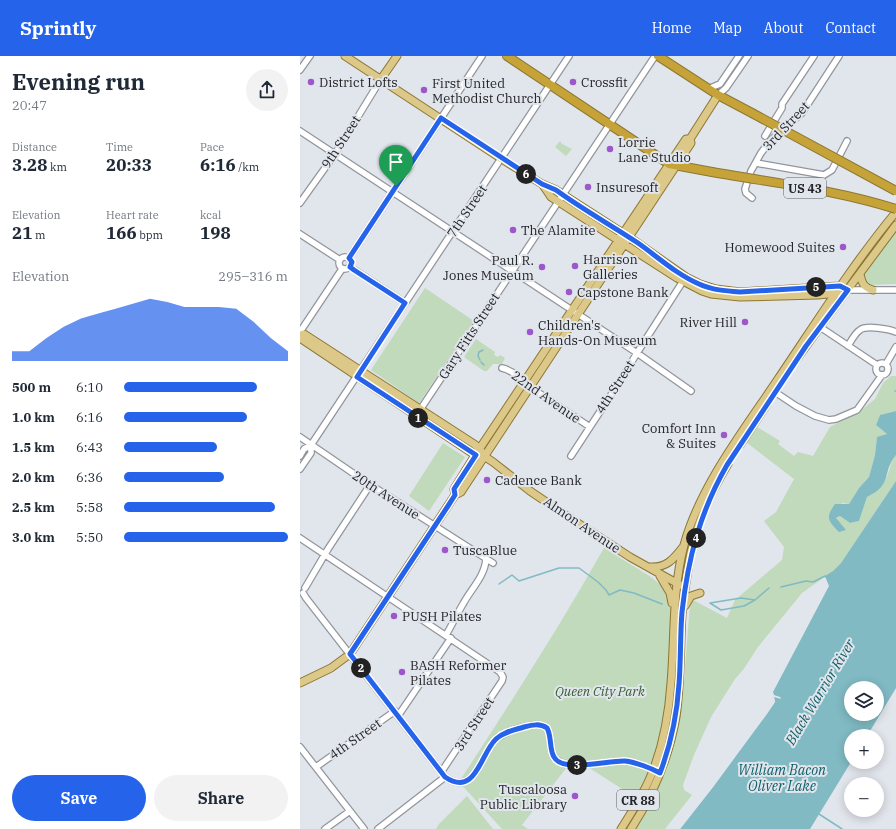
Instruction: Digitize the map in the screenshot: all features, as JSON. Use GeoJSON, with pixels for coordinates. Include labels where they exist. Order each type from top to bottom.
{"type":"FeatureCollection","features":[{"type":"Feature","properties":{"kind":"highway","name":"US 43"},"geometry":{"type":"LineString","coordinates":[[507,56],[673,165],[837,193],[868,200],[896,211]]}},
{"type":"Feature","properties":{"kind":"highway"},"geometry":{"type":"LineString","coordinates":[[658,56],[718,95],[896,191]]}},
{"type":"Feature","properties":{"kind":"main road"},"geometry":{"type":"LineString","coordinates":[[345,56],[501,158],[542,184],[556,190],[626,236],[684,280],[716,290],[740,292],[840,286],[848,290]]}},
{"type":"Feature","properties":{"kind":"main road"},"geometry":{"type":"LineString","coordinates":[[381,79],[397,56]]}},
{"type":"Feature","properties":{"kind":"main road"},"geometry":{"type":"LineString","coordinates":[[300,683],[331,668],[350,654],[455,495],[461,492],[530,387],[575,313],[673,165],[686,139],[690,139],[718,95]]}},
{"type":"Feature","properties":{"kind":"main road"},"geometry":{"type":"LineString","coordinates":[[542,184],[551,197],[621,243],[702,291],[725,296],[764,297],[834,294],[848,290]]}},
{"type":"Feature","properties":{"kind":"main road","name":"CR 88"},"geometry":{"type":"LineString","coordinates":[[621,829],[657,771],[668,710],[671,682],[676,584],[684,546],[702,498],[752,418],[825,310],[834,294],[896,211]]}},
{"type":"Feature","properties":{"kind":"main road"},"geometry":{"type":"LineString","coordinates":[[631,829],[655,785],[657,771],[669,746],[676,717],[683,610],[688,568],[695,540],[718,482],[727,465],[775,392],[820,327],[896,225]]}},
{"type":"Feature","properties":{"kind":"main road"},"geometry":{"type":"LineString","coordinates":[[860,274],[861,282],[864,286],[873,290]]}},
{"type":"Feature","properties":{"kind":"main road"},"geometry":{"type":"LineString","coordinates":[[818,295],[826,302],[825,310]]}},
{"type":"Feature","properties":{"kind":"main road"},"geometry":{"type":"LineString","coordinates":[[455,495],[454,489],[478,452],[525,382],[575,313]]}},
{"type":"Feature","properties":{"kind":"main road","name":"Almon Avenue"},"geometry":{"type":"LineString","coordinates":[[300,334],[304,334],[416,416],[478,452]]}},
{"type":"Feature","properties":{"kind":"main road","name":"Almon Avenue"},"geometry":{"type":"LineString","coordinates":[[300,338],[420,410],[493,462],[530,491],[630,557],[650,567],[676,584],[686,587]]}},
{"type":"Feature","properties":{"kind":"main road"},"geometry":{"type":"LineString","coordinates":[[650,567],[660,567],[672,561],[684,546]]}},
{"type":"Feature","properties":{"kind":"main road"},"geometry":{"type":"LineString","coordinates":[[658,572],[670,593],[674,611]]}},
{"type":"Feature","properties":{"kind":"main road"},"geometry":{"type":"LineString","coordinates":[[683,610],[691,596],[700,593]]}},
{"type":"Feature","properties":{"kind":"street"},"geometry":{"type":"LineString","coordinates":[[300,70],[310,56]]}},
{"type":"Feature","properties":{"kind":"street"},"geometry":{"type":"LineString","coordinates":[[349,258],[482,56]]}},
{"type":"Feature","properties":{"kind":"street","name":"7th Street"},"geometry":{"type":"LineString","coordinates":[[300,456],[304,449],[311,445],[359,374],[569,56]]}},
{"type":"Feature","properties":{"kind":"street","name":"Gary Fitts Street"},"geometry":{"type":"LineString","coordinates":[[416,416],[655,56]]}},
{"type":"Feature","properties":{"kind":"street"},"geometry":{"type":"LineString","coordinates":[[708,89],[718,86],[722,82],[739,56]]}},
{"type":"Feature","properties":{"kind":"street"},"geometry":{"type":"LineString","coordinates":[[718,95],[728,85],[748,56]]}},
{"type":"Feature","properties":{"kind":"street"},"geometry":{"type":"LineString","coordinates":[[765,136],[782,108],[782,104],[814,56]]}},
{"type":"Feature","properties":{"kind":"street","name":"3rd Street"},"geometry":{"type":"LineString","coordinates":[[752,198],[746,193],[745,189],[751,171],[770,141],[802,113],[840,56]]}},
{"type":"Feature","properties":{"kind":"street","name":"9th Street"},"geometry":{"type":"LineString","coordinates":[[300,203],[334,154],[381,79]]}},
{"type":"Feature","properties":{"kind":"street"},"geometry":{"type":"LineString","coordinates":[[722,82],[728,85]]}},
{"type":"Feature","properties":{"kind":"street"},"geometry":{"type":"LineString","coordinates":[[300,132],[636,353],[691,391]]}},
{"type":"Feature","properties":{"kind":"street"},"geometry":{"type":"LineString","coordinates":[[756,163],[824,175],[832,170],[847,141]]}},
{"type":"Feature","properties":{"kind":"street"},"geometry":{"type":"LineString","coordinates":[[300,234],[340,260]]}},
{"type":"Feature","properties":{"kind":"street"},"geometry":{"type":"LineString","coordinates":[[340,260],[344,257],[349,258]]}},
{"type":"Feature","properties":{"kind":"street"},"geometry":{"type":"LineString","coordinates":[[342,269],[347,270],[350,267],[352,262],[349,258]]}},
{"type":"Feature","properties":{"kind":"street"},"geometry":{"type":"LineString","coordinates":[[340,260],[339,266],[342,269]]}},
{"type":"Feature","properties":{"kind":"street"},"geometry":{"type":"LineString","coordinates":[[350,267],[405,303]]}},
{"type":"Feature","properties":{"kind":"street"},"geometry":{"type":"LineString","coordinates":[[300,334],[342,269]]}},
{"type":"Feature","properties":{"kind":"street","name":"4th Street"},"geometry":{"type":"LineString","coordinates":[[571,456],[630,367],[636,353],[684,280]]}},
{"type":"Feature","properties":{"kind":"street"},"geometry":{"type":"LineString","coordinates":[[848,290],[896,290]]}},
{"type":"Feature","properties":{"kind":"street"},"geometry":{"type":"LineString","coordinates":[[820,327],[876,365]]}},
{"type":"Feature","properties":{"kind":"street"},"geometry":{"type":"LineString","coordinates":[[848,346],[860,330],[865,328],[889,329],[896,332]]}},
{"type":"Feature","properties":{"kind":"street"},"geometry":{"type":"LineString","coordinates":[[886,364],[896,347]]}},
{"type":"Feature","properties":{"kind":"street"},"geometry":{"type":"LineString","coordinates":[[876,365],[880,362],[886,364]]}},
{"type":"Feature","properties":{"kind":"street"},"geometry":{"type":"LineString","coordinates":[[775,392],[796,406],[815,416],[829,420],[836,419],[858,410],[882,375],[888,371],[886,364]]}},
{"type":"Feature","properties":{"kind":"street"},"geometry":{"type":"LineString","coordinates":[[876,365],[876,371],[882,375]]}},
{"type":"Feature","properties":{"kind":"street","name":"22nd Avenue"},"geometry":{"type":"LineString","coordinates":[[502,368],[507,369],[530,387],[590,427]]}},
{"type":"Feature","properties":{"kind":"street","name":"20th Avenue"},"geometry":{"type":"LineString","coordinates":[[300,437],[370,485],[493,563]]}},
{"type":"Feature","properties":{"kind":"street","name":"7th Street"},"geometry":{"type":"LineString","coordinates":[[300,469],[311,453],[311,445]]}},
{"type":"Feature","properties":{"kind":"street"},"geometry":{"type":"LineString","coordinates":[[370,485],[325,554],[302,594],[444,774],[453,781],[459,782],[470,779],[477,771],[488,748],[494,740],[510,731],[538,724],[547,728],[551,736],[554,757],[562,764],[578,765],[625,761],[657,771]]}},
{"type":"Feature","properties":{"kind":"street"},"geometry":{"type":"LineString","coordinates":[[300,538],[389,596],[448,637]]}},
{"type":"Feature","properties":{"kind":"street","name":"4th Street"},"geometry":{"type":"LineString","coordinates":[[316,767],[397,714],[448,637],[462,604],[486,568],[486,559]]}},
{"type":"Feature","properties":{"kind":"street","name":"3rd Street"},"geometry":{"type":"LineString","coordinates":[[378,829],[444,774],[502,681],[502,675],[498,670],[448,637]]}},
{"type":"Feature","properties":{"kind":"street"},"geometry":{"type":"LineString","coordinates":[[300,747],[364,829]]}},
{"type":"Feature","properties":{"kind":"street"},"geometry":{"type":"LineString","coordinates":[[325,829],[350,812]]}},
{"type":"Feature","properties":{"kind":"green space"},"geometry":{"type":"Polygon","coordinates":[[[560,141],[562,144],[572,149],[566,156],[555,147],[560,141]]]}},
{"type":"Feature","properties":{"kind":"green space"},"geometry":{"type":"Polygon","coordinates":[[[896,228],[896,284],[867,285],[862,274],[896,228]]]}},
{"type":"Feature","properties":{"kind":"green space"},"geometry":{"type":"Polygon","coordinates":[[[425,288],[474,321],[419,403],[371,370],[425,288]]]}},
{"type":"Feature","properties":{"kind":"green space"},"geometry":{"type":"Polygon","coordinates":[[[476,339],[495,352],[494,355],[498,357],[500,355],[505,358],[502,364],[493,364],[487,371],[484,371],[464,357],[476,339]]]}},
{"type":"Feature","properties":{"kind":"green space"},"geometry":{"type":"Polygon","coordinates":[[[891,376],[896,376],[896,411],[880,415],[876,425],[887,434],[877,438],[875,455],[869,477],[859,488],[849,504],[842,503],[836,519],[840,516],[850,523],[859,521],[867,497],[878,490],[884,482],[892,461],[896,455],[896,481],[841,563],[833,571],[802,593],[758,647],[743,670],[735,679],[711,717],[694,755],[683,785],[684,790],[692,795],[665,829],[633,829],[659,783],[673,747],[678,727],[684,684],[691,599],[727,618],[735,600],[782,560],[784,547],[764,521],[776,512],[794,479],[742,439],[752,424],[780,441],[778,444],[794,456],[798,452],[813,456],[830,427],[860,411],[875,399],[883,383],[891,376]]]}},
{"type":"Feature","properties":{"kind":"green space"},"geometry":{"type":"Polygon","coordinates":[[[443,443],[465,457],[429,511],[409,496],[443,443]]]}},
{"type":"Feature","properties":{"kind":"green space","name":"Queen City Park"},"geometry":{"type":"Polygon","coordinates":[[[604,548],[651,577],[664,588],[674,611],[671,682],[654,767],[636,798],[574,758],[522,825],[528,829],[502,829],[459,782],[552,637],[604,548]]]}},
{"type":"Feature","properties":{"kind":"green space"},"geometry":{"type":"Polygon","coordinates":[[[467,796],[493,829],[436,829],[439,824],[467,796]]]}},
{"type":"Feature","properties":{"kind":"water"},"geometry":{"type":"Polygon","coordinates":[[[896,411],[896,455],[889,467],[884,483],[875,492],[867,497],[859,521],[850,523],[840,516],[836,518],[846,530],[839,532],[830,522],[830,513],[835,504],[849,504],[859,488],[869,477],[875,455],[877,437],[887,434],[876,425],[880,415],[896,411]]]}},
{"type":"Feature","properties":{"kind":"water","name":"William Bacon Oliver Lake"},"geometry":{"type":"Polygon","coordinates":[[[896,481],[896,688],[884,708],[884,681],[844,681],[844,721],[876,721],[871,729],[844,729],[844,769],[847,769],[810,829],[680,829],[713,787],[775,702],[773,692],[829,586],[825,576],[841,563],[896,481]]]}},
{"type":"Feature","properties":{"kind":"pier"},"geometry":{"type":"Polygon","coordinates":[[[772,690],[774,695],[780,697],[781,699],[774,697],[775,702],[767,714],[713,787],[680,829],[678,829],[765,713],[773,701],[772,690]]]}},
{"type":"Feature","properties":{"kind":"waterway"},"geometry":{"type":"LineString","coordinates":[[480,360],[478,356],[479,352],[483,350]]}},
{"type":"Feature","properties":{"kind":"waterway"},"geometry":{"type":"LineString","coordinates":[[481,362],[484,365]]}},
{"type":"Feature","properties":{"kind":"waterway"},"geometry":{"type":"LineString","coordinates":[[499,584],[512,575],[519,581],[559,568],[579,568],[598,582],[609,595],[620,590],[634,593],[662,604]]}},
{"type":"Feature","properties":{"kind":"waterway"},"geometry":{"type":"LineString","coordinates":[[781,587],[806,581],[813,582],[825,576],[826,577]]}},
{"type":"Feature","properties":{"kind":"waterway"},"geometry":{"type":"LineString","coordinates":[[710,603],[721,610],[744,606],[755,600],[769,588]]}},
{"type":"Feature","properties":{"kind":"waterway"},"geometry":{"type":"LineString","coordinates":[[710,603],[741,598],[755,600]]}},
{"type":"Feature","properties":{"kind":"waterway"},"geometry":{"type":"LineString","coordinates":[[819,814],[842,829]]}},
{"type":"Feature","properties":{"kind":"place","name":"District Lofts"},"geometry":{"type":"Point","coordinates":[311,82]}},
{"type":"Feature","properties":{"kind":"place","name":"Crossfit"},"geometry":{"type":"Point","coordinates":[573,82]}},
{"type":"Feature","properties":{"kind":"place","name":"First United Methodist Church"},"geometry":{"type":"Point","coordinates":[424,90]}},
{"type":"Feature","properties":{"kind":"place","name":"Lorrie Lane Studio"},"geometry":{"type":"Point","coordinates":[610,149]}},
{"type":"Feature","properties":{"kind":"place","name":"Insuresoft"},"geometry":{"type":"Point","coordinates":[588,187]}},
{"type":"Feature","properties":{"kind":"place","name":"The Alamite"},"geometry":{"type":"Point","coordinates":[513,230]}},
{"type":"Feature","properties":{"kind":"place","name":"Homewood Suites"},"geometry":{"type":"Point","coordinates":[843,247]}},
{"type":"Feature","properties":{"kind":"place","name":"Harrison Galleries"},"geometry":{"type":"Point","coordinates":[575,266]}},
{"type":"Feature","properties":{"kind":"place","name":"Paul R. Jones Museum"},"geometry":{"type":"Point","coordinates":[542,267]}},
{"type":"Feature","properties":{"kind":"place","name":"Capstone Bank"},"geometry":{"type":"Point","coordinates":[569,292]}},
{"type":"Feature","properties":{"kind":"place","name":"River Hill"},"geometry":{"type":"Point","coordinates":[745,322]}},
{"type":"Feature","properties":{"kind":"place","name":"Children's Hands-On Museum"},"geometry":{"type":"Point","coordinates":[530,332]}},
{"type":"Feature","properties":{"kind":"place","name":"Comfort Inn & Suites"},"geometry":{"type":"Point","coordinates":[724,435]}},
{"type":"Feature","properties":{"kind":"place","name":"Cadence Bank"},"geometry":{"type":"Point","coordinates":[487,480]}},
{"type":"Feature","properties":{"kind":"place","name":"TuscaBlue"},"geometry":{"type":"Point","coordinates":[445,550]}},
{"type":"Feature","properties":{"kind":"place","name":"PUSH Pilates"},"geometry":{"type":"Point","coordinates":[394,616]}},
{"type":"Feature","properties":{"kind":"place","name":"BASH Reformer Pilates"},"geometry":{"type":"Point","coordinates":[402,672]}},
{"type":"Feature","properties":{"kind":"place","name":"Tuscaloosa Public Library"},"geometry":{"type":"Point","coordinates":[575,796]}},
{"type":"Feature","properties":{"kind":"route"},"geometry":{"type":"LineString","coordinates":[[441,118],[508,163],[542,184],[556,190],[642,246],[686,277],[700,284],[716,290],[740,292],[840,286],[848,290],[806,346],[727,465],[700,523],[688,568],[682,614],[676,717],[669,746],[660,773],[625,761],[578,765],[562,764],[554,757],[549,731],[545,726],[538,724],[510,731],[498,737],[488,748],[477,771],[470,779],[459,782],[453,781],[445,777],[442,771],[350,654],[455,495],[454,489],[476,455],[357,377],[405,303],[350,267],[352,262],[349,258],[396,186],[441,118]]}},
{"type":"Feature","properties":{"kind":"water label","name":"Black Warrior River"},"geometry":{"type":"Point","coordinates":[820,692]}}]}
